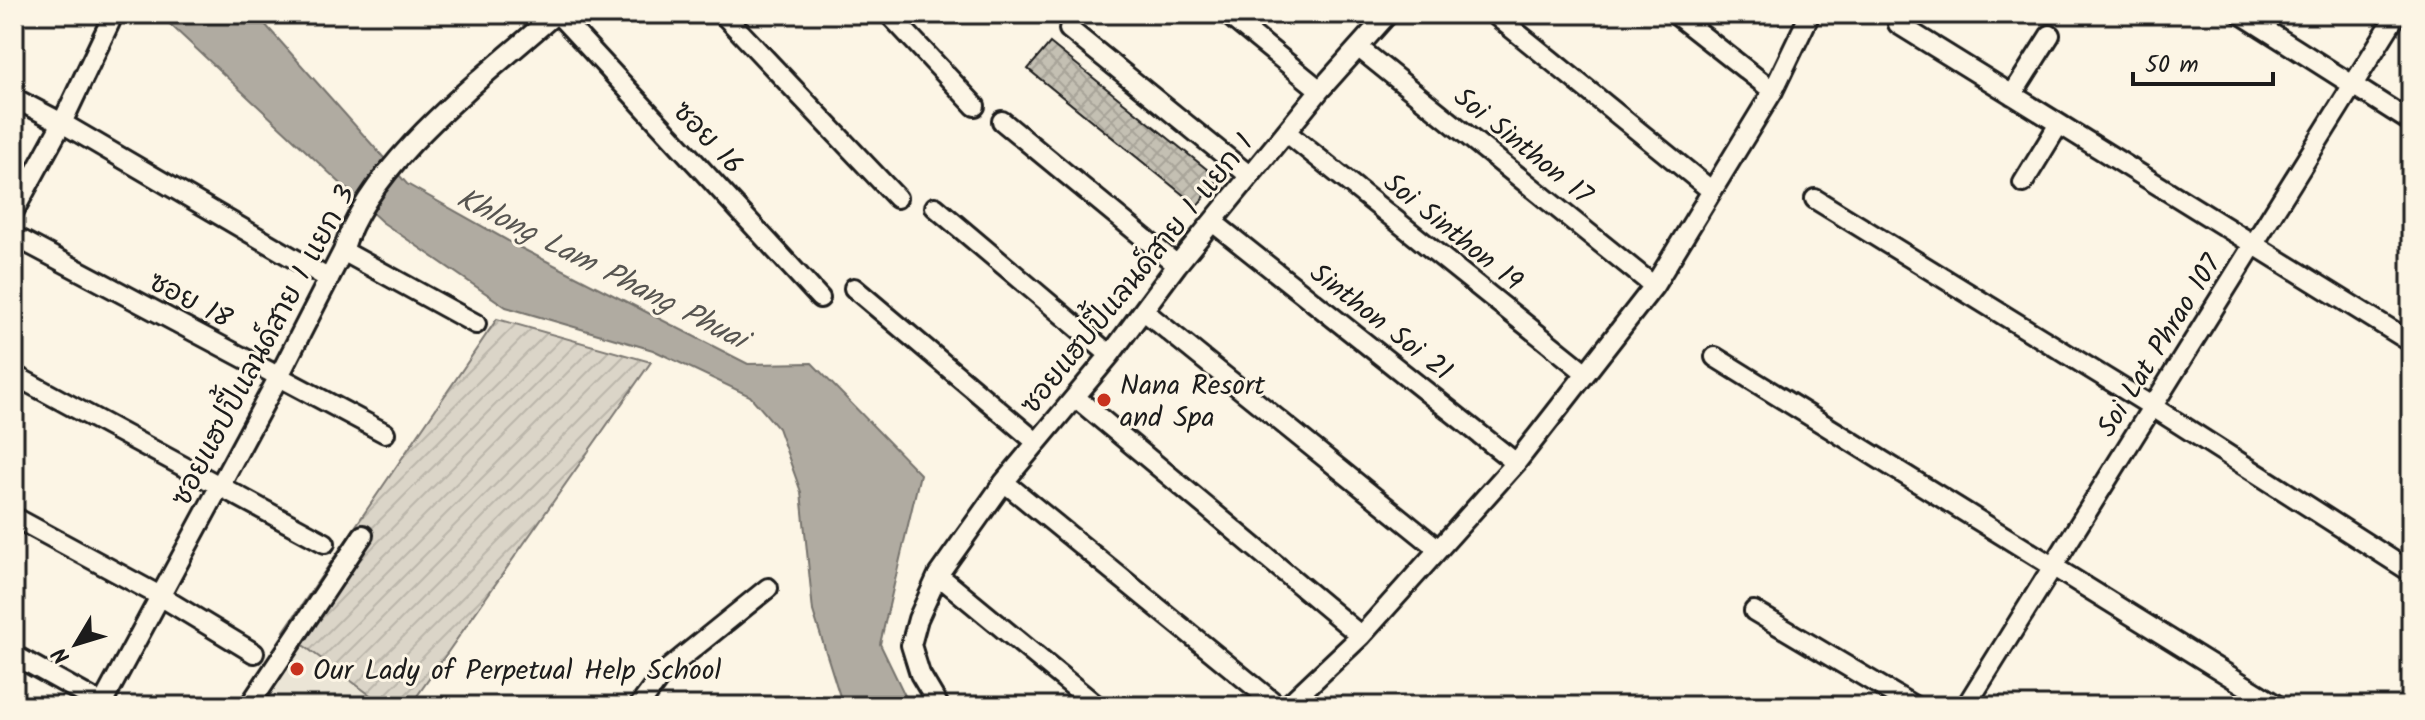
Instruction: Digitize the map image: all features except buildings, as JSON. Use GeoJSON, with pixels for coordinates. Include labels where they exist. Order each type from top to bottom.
{"type":"FeatureCollection","features":[{"type":"Feature","properties":{"kind":"street","name":"ซอยแฮปปี้แลนด์สาย 1 แยก 3"},"geometry":{"type":"LineString","coordinates":[[103,705],[278,378],[343,251],[348,231],[369,195],[410,145],[556,14]]}},
{"type":"Feature","properties":{"kind":"street","name":"ซอย 16"},"geometry":{"type":"LineString","coordinates":[[556,14],[820,298]]}},
{"type":"Feature","properties":{"kind":"street"},"geometry":{"type":"LineString","coordinates":[[723,14],[897,198]]}},
{"type":"Feature","properties":{"kind":"street"},"geometry":{"type":"LineString","coordinates":[[889,14],[975,106]]}},
{"type":"Feature","properties":{"kind":"street"},"geometry":{"type":"LineString","coordinates":[[1227,14],[1320,90]]}},
{"type":"Feature","properties":{"kind":"street","name":"ซอยแฮปปี้แลนด์สาย 1 แยก 1"},"geometry":{"type":"LineString","coordinates":[[939,706],[920,674],[911,645],[918,619],[938,575],[1035,441],[1110,355],[1177,265],[1320,90],[1388,14]]}},
{"type":"Feature","properties":{"kind":"street"},"geometry":{"type":"LineString","coordinates":[[1494,14],[1712,191]]}},
{"type":"Feature","properties":{"kind":"street"},"geometry":{"type":"LineString","coordinates":[[1675,14],[1773,91]]}},
{"type":"Feature","properties":{"kind":"street"},"geometry":{"type":"LineString","coordinates":[[1287,706],[1361,636],[1516,463],[1654,286],[1773,91],[1810,14]]}},
{"type":"Feature","properties":{"kind":"street"},"geometry":{"type":"LineString","coordinates":[[2241,14],[2411,122]]}},
{"type":"Feature","properties":{"kind":"street","name":"Soi Lat Phrao 107"},"geometry":{"type":"LineString","coordinates":[[1966,706],[2397,14]]}},
{"type":"Feature","properties":{"kind":"street"},"geometry":{"type":"LineString","coordinates":[[14,211],[62,123],[110,22]]}},
{"type":"Feature","properties":{"kind":"street"},"geometry":{"type":"LineString","coordinates":[[1898,24],[2411,342]]}},
{"type":"Feature","properties":{"kind":"street"},"geometry":{"type":"LineString","coordinates":[[1069,29],[1250,176]]}},
{"type":"Feature","properties":{"kind":"street"},"geometry":{"type":"LineString","coordinates":[[2012,95],[2050,35]]}},
{"type":"Feature","properties":{"kind":"street","name":"Soi Sinthon 17"},"geometry":{"type":"LineString","coordinates":[[1359,48],[1654,286]]}},
{"type":"Feature","properties":{"kind":"street"},"geometry":{"type":"LineString","coordinates":[[14,98],[329,279]]}},
{"type":"Feature","properties":{"kind":"street"},"geometry":{"type":"LineString","coordinates":[[1002,121],[1177,265]]}},
{"type":"Feature","properties":{"kind":"street"},"geometry":{"type":"LineString","coordinates":[[2023,183],[2059,124]]}},
{"type":"Feature","properties":{"kind":"street","name":"Soi Sinthon 19"},"geometry":{"type":"LineString","coordinates":[[1286,132],[1586,373]]}},
{"type":"Feature","properties":{"kind":"street"},"geometry":{"type":"LineString","coordinates":[[1815,199],[2153,407],[2411,572]]}},
{"type":"Feature","properties":{"kind":"street"},"geometry":{"type":"LineString","coordinates":[[935,207],[1110,355]]}},
{"type":"Feature","properties":{"kind":"street","name":"Sinthon Soi 21"},"geometry":{"type":"LineString","coordinates":[[1214,223],[1516,463]]}},
{"type":"Feature","properties":{"kind":"street","name":"ซอย 18"},"geometry":{"type":"LineString","coordinates":[[14,236],[385,433]]}},
{"type":"Feature","properties":{"kind":"street"},"geometry":{"type":"LineString","coordinates":[[343,251],[476,324]]}},
{"type":"Feature","properties":{"kind":"street"},"geometry":{"type":"LineString","coordinates":[[854,288],[1035,441]]}},
{"type":"Feature","properties":{"kind":"street"},"geometry":{"type":"LineString","coordinates":[[1144,311],[1437,548]]}},
{"type":"Feature","properties":{"kind":"street"},"geometry":{"type":"LineString","coordinates":[[1715,357],[2278,706]]}},
{"type":"Feature","properties":{"kind":"street"},"geometry":{"type":"LineString","coordinates":[[14,375],[325,543]]}},
{"type":"Feature","properties":{"kind":"street"},"geometry":{"type":"LineString","coordinates":[[1075,397],[1361,636]]}},
{"type":"Feature","properties":{"kind":"street"},"geometry":{"type":"LineString","coordinates":[[1004,482],[1278,706]]}},
{"type":"Feature","properties":{"kind":"street"},"geometry":{"type":"LineString","coordinates":[[14,517],[160,596],[254,653]]}},
{"type":"Feature","properties":{"kind":"street"},"geometry":{"type":"LineString","coordinates":[[249,706],[363,535]]}},
{"type":"Feature","properties":{"kind":"street"},"geometry":{"type":"LineString","coordinates":[[938,575],[1097,706]]}},
{"type":"Feature","properties":{"kind":"street"},"geometry":{"type":"LineString","coordinates":[[639,706],[664,672],[768,588]]}},
{"type":"Feature","properties":{"kind":"street"},"geometry":{"type":"LineString","coordinates":[[1754,611],[1914,706]]}},
{"type":"Feature","properties":{"kind":"street"},"geometry":{"type":"LineString","coordinates":[[14,655],[103,705]]}},
{"type":"Feature","properties":{"kind":"shaded area"},"geometry":{"type":"Polygon","coordinates":[[[159,14],[256,14],[407,184],[519,247],[748,364],[812,363],[920,474],[880,644],[910,706],[843,706],[813,611],[801,492],[778,428],[750,396],[653,350],[506,307],[382,222],[159,14]]]}},
{"type":"Feature","properties":{"kind":"shaded area"},"geometry":{"type":"Polygon","coordinates":[[[497,319],[651,362],[410,706],[385,706],[284,631],[497,319]]]}},
{"type":"Feature","properties":{"kind":"shaded area","name":"Our Lady of Perpetual Help School"},"geometry":{"type":"Polygon","coordinates":[[[284,631],[385,706],[234,706],[284,631]]]}},
{"type":"Feature","properties":{"kind":"place","name":"Nana Resort and Spa"},"geometry":{"type":"Point","coordinates":[1104,400]}},
{"type":"Feature","properties":{"kind":"place","name":"Our Lady of Perpetual Help School"},"geometry":{"type":"Point","coordinates":[297,669]}},
{"type":"Feature","properties":{"kind":"water label","name":"Khlong Lam Phang Phuai"},"geometry":{"type":"Point","coordinates":[602,268]}}]}
